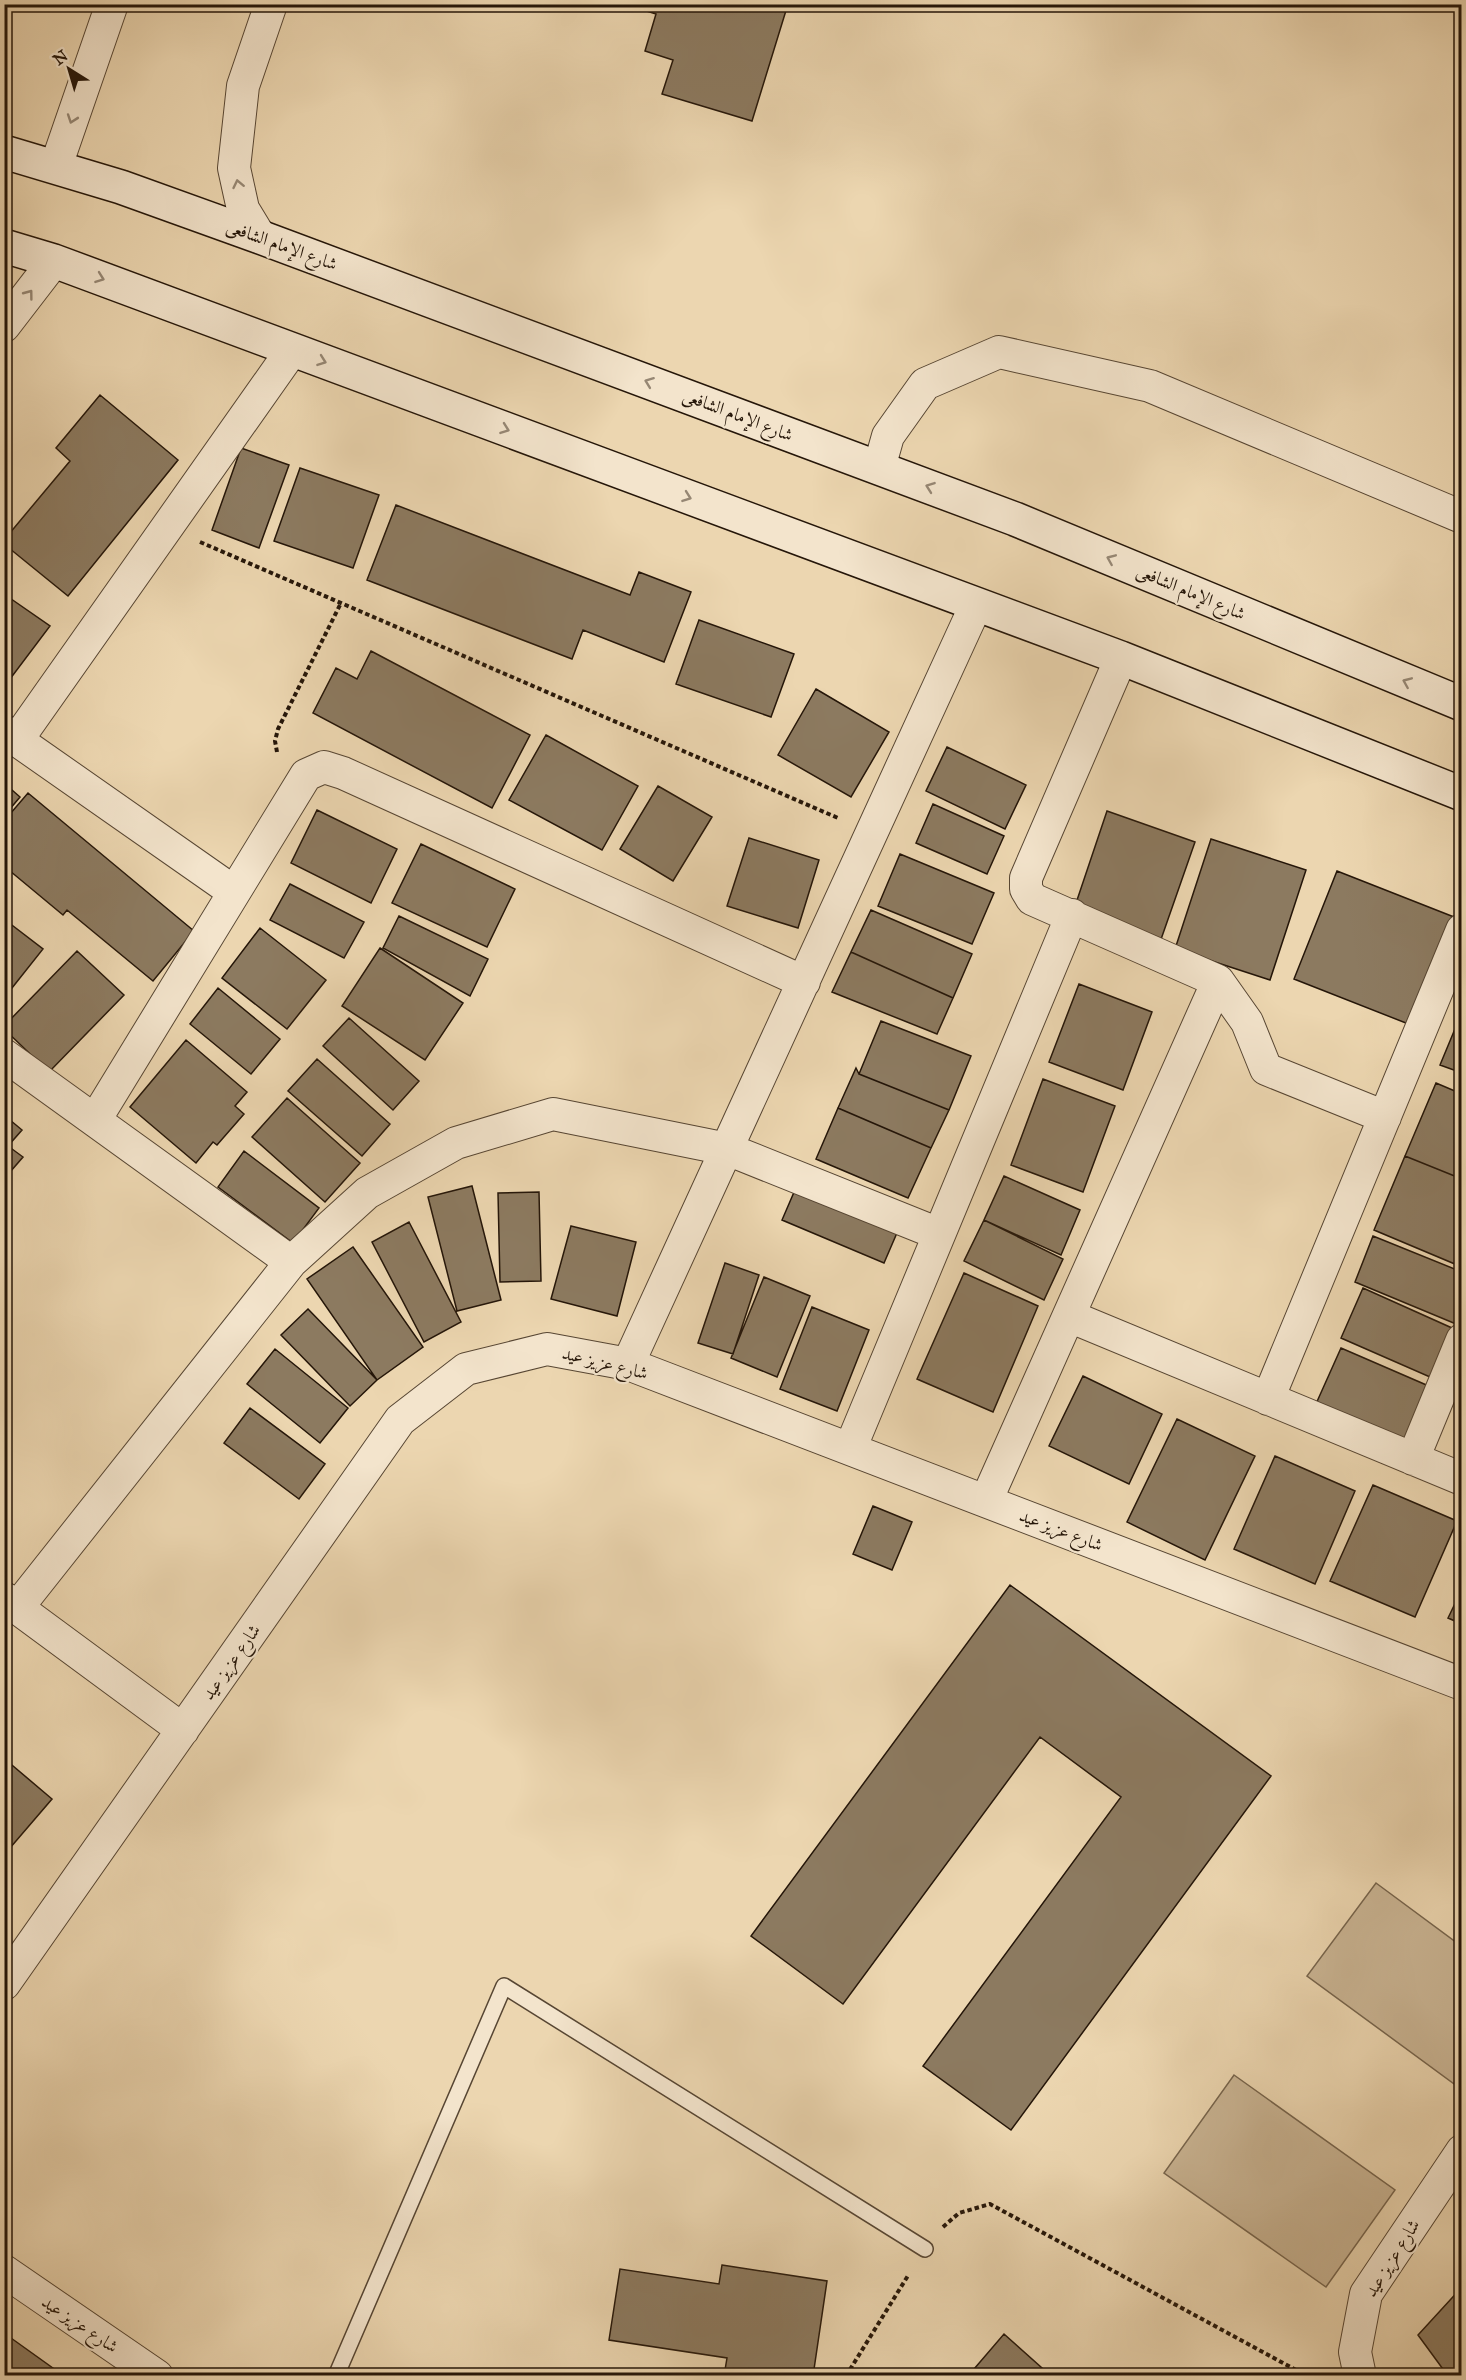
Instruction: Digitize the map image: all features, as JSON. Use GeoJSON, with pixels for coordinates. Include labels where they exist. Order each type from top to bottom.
{"type":"FeatureCollection","features":[{"type":"Feature","properties":{"kind":"street"},"geometry":{"type":"LineString","coordinates":[[56,166],[112,4]]}},
{"type":"Feature","properties":{"kind":"street"},"geometry":{"type":"LineString","coordinates":[[260,237],[243,209],[234,168],[243,86],[271,4]]}},
{"type":"Feature","properties":{"kind":"street","name":"شارع الإمام الشافعى"},"geometry":{"type":"LineString","coordinates":[[4,152],[121,187],[260,237],[1015,519],[1461,704]]}},
{"type":"Feature","properties":{"kind":"street"},"geometry":{"type":"LineString","coordinates":[[4,246],[54,261],[1121,658],[1461,794]]}},
{"type":"Feature","properties":{"kind":"street"},"geometry":{"type":"LineString","coordinates":[[4,326],[54,261]]}},
{"type":"Feature","properties":{"kind":"street"},"geometry":{"type":"LineString","coordinates":[[234,892],[11,735],[166,527],[292,350]]}},
{"type":"Feature","properties":{"kind":"street"},"geometry":{"type":"LineString","coordinates":[[879,468],[888,436],[925,384],[999,352],[1150,386],[1461,517]]}},
{"type":"Feature","properties":{"kind":"street"},"geometry":{"type":"LineString","coordinates":[[628,1364],[976,605]]}},
{"type":"Feature","properties":{"kind":"street"},"geometry":{"type":"LineString","coordinates":[[1121,658],[1026,878],[1026,889],[1032,899],[1218,981],[1246,1022],[1266,1069],[1385,1117]]}},
{"type":"Feature","properties":{"kind":"street"},"geometry":{"type":"LineString","coordinates":[[95,1120],[306,775],[324,767],[343,773],[804,982]]}},
{"type":"Feature","properties":{"kind":"street"},"geometry":{"type":"LineString","coordinates":[[850,1449],[1072,915]]}},
{"type":"Feature","properties":{"kind":"street"},"geometry":{"type":"LineString","coordinates":[[1268,1399],[1461,930]]}},
{"type":"Feature","properties":{"kind":"street"},"geometry":{"type":"LineString","coordinates":[[986,1501],[1218,981]]}},
{"type":"Feature","properties":{"kind":"street"},"geometry":{"type":"LineString","coordinates":[[4,1054],[291,1262]]}},
{"type":"Feature","properties":{"kind":"street"},"geometry":{"type":"LineString","coordinates":[[183,1731],[11,1603],[291,1262],[367,1193],[456,1143],[554,1114],[727,1149],[939,1234]]}},
{"type":"Feature","properties":{"kind":"street"},"geometry":{"type":"LineString","coordinates":[[1069,1316],[1461,1479]]}},
{"type":"Feature","properties":{"kind":"street"},"geometry":{"type":"LineString","coordinates":[[1413,1459],[1461,1340]]}},
{"type":"Feature","properties":{"kind":"street","name":"شارع عزيز عيد"},"geometry":{"type":"LineString","coordinates":[[4,1984],[400,1420],[466,1368],[547,1349],[628,1364],[1461,1684]]}},
{"type":"Feature","properties":{"kind":"street","name":"شارع عزيز عيد"},"geometry":{"type":"LineString","coordinates":[[1360,2376],[1355,2352],[1366,2294],[1461,2151]]}},
{"type":"Feature","properties":{"kind":"street","name":"شارع عزيز عيد"},"geometry":{"type":"LineString","coordinates":[[4,2271],[157,2376]]}},
{"type":"Feature","properties":{"kind":"lane"},"geometry":{"type":"LineString","coordinates":[[336,2376],[504,1986],[925,2249]]}},
{"type":"Feature","properties":{"kind":"path"},"geometry":{"type":"LineString","coordinates":[[166,527],[872,833]]}},
{"type":"Feature","properties":{"kind":"path"},"geometry":{"type":"LineString","coordinates":[[306,775],[277,754],[275,741],[278,729],[340,603]]}},
{"type":"Feature","properties":{"kind":"path"},"geometry":{"type":"LineString","coordinates":[[846,2376],[933,2235],[958,2213],[990,2204],[1307,2376]]}},
{"type":"Feature","properties":{"kind":"shaded area"},"geometry":{"type":"Polygon","coordinates":[[[1376,1883],[1461,1946],[1461,2089],[1307,1976],[1376,1883]]]}},
{"type":"Feature","properties":{"kind":"shaded area"},"geometry":{"type":"Polygon","coordinates":[[[1234,2075],[1395,2190],[1326,2287],[1164,2173],[1234,2075]]]}},
{"type":"Feature","properties":{"kind":"building"},"geometry":{"type":"Polygon","coordinates":[[[625,4],[788,4],[752,121],[662,94],[673,60],[645,51],[656,14],[625,4]]]}},
{"type":"Feature","properties":{"kind":"building"},"geometry":{"type":"Polygon","coordinates":[[[100,395],[178,460],[68,596],[4,544],[4,540],[70,461],[56,448],[100,395]]]}},
{"type":"Feature","properties":{"kind":"building"},"geometry":{"type":"Polygon","coordinates":[[[241,448],[289,465],[259,548],[212,530],[241,448]]]}},
{"type":"Feature","properties":{"kind":"building"},"geometry":{"type":"Polygon","coordinates":[[[300,468],[379,495],[353,568],[274,541],[300,468]]]}},
{"type":"Feature","properties":{"kind":"building"},"geometry":{"type":"Polygon","coordinates":[[[396,505],[630,595],[639,572],[691,592],[664,662],[583,630],[572,659],[367,580],[396,505]]]}},
{"type":"Feature","properties":{"kind":"building"},"geometry":{"type":"Polygon","coordinates":[[[4,594],[50,626],[4,687],[4,594]]]}},
{"type":"Feature","properties":{"kind":"building"},"geometry":{"type":"Polygon","coordinates":[[[699,620],[794,654],[771,717],[676,684],[699,620]]]}},
{"type":"Feature","properties":{"kind":"building"},"geometry":{"type":"Polygon","coordinates":[[[371,651],[530,735],[492,808],[313,713],[336,668],[357,679],[371,651]]]}},
{"type":"Feature","properties":{"kind":"building"},"geometry":{"type":"Polygon","coordinates":[[[816,689],[889,732],[851,797],[778,755],[816,689]]]}},
{"type":"Feature","properties":{"kind":"building"},"geometry":{"type":"Polygon","coordinates":[[[546,735],[638,786],[602,850],[509,800],[546,735]]]}},
{"type":"Feature","properties":{"kind":"building"},"geometry":{"type":"Polygon","coordinates":[[[947,747],[1026,785],[1005,829],[926,791],[947,747]]]}},
{"type":"Feature","properties":{"kind":"building"},"geometry":{"type":"Polygon","coordinates":[[[4,783],[20,797],[4,816],[4,783]]]}},
{"type":"Feature","properties":{"kind":"building"},"geometry":{"type":"Polygon","coordinates":[[[658,786],[712,817],[673,881],[620,849],[658,786]]]}},
{"type":"Feature","properties":{"kind":"building"},"geometry":{"type":"Polygon","coordinates":[[[28,793],[194,931],[153,981],[67,910],[63,915],[4,866],[4,821],[28,793]]]}},
{"type":"Feature","properties":{"kind":"building"},"geometry":{"type":"Polygon","coordinates":[[[933,804],[1004,836],[987,874],[916,843],[933,804]]]}},
{"type":"Feature","properties":{"kind":"building"},"geometry":{"type":"Polygon","coordinates":[[[317,810],[397,849],[371,903],[291,863],[317,810]]]}},
{"type":"Feature","properties":{"kind":"building"},"geometry":{"type":"Polygon","coordinates":[[[1107,811],[1195,842],[1159,945],[1072,915],[1107,811]]]}},
{"type":"Feature","properties":{"kind":"building"},"geometry":{"type":"Polygon","coordinates":[[[749,838],[819,860],[798,928],[727,906],[749,838]]]}},
{"type":"Feature","properties":{"kind":"building"},"geometry":{"type":"Polygon","coordinates":[[[1211,839],[1306,870],[1270,980],[1175,949],[1211,839]]]}},
{"type":"Feature","properties":{"kind":"building"},"geometry":{"type":"Polygon","coordinates":[[[421,844],[515,889],[487,947],[392,903],[421,844]]]}},
{"type":"Feature","properties":{"kind":"building"},"geometry":{"type":"Polygon","coordinates":[[[900,854],[994,893],[972,944],[878,906],[900,854]]]}},
{"type":"Feature","properties":{"kind":"building"},"geometry":{"type":"Polygon","coordinates":[[[1337,871],[1454,917],[1411,1025],[1294,979],[1337,871]]]}},
{"type":"Feature","properties":{"kind":"building"},"geometry":{"type":"Polygon","coordinates":[[[290,884],[364,922],[344,958],[270,920],[290,884]]]}},
{"type":"Feature","properties":{"kind":"building"},"geometry":{"type":"Polygon","coordinates":[[[871,910],[972,954],[953,998],[851,952],[871,910]]]}},
{"type":"Feature","properties":{"kind":"building"},"geometry":{"type":"Polygon","coordinates":[[[399,916],[488,959],[470,996],[383,948],[399,916]]]}},
{"type":"Feature","properties":{"kind":"building"},"geometry":{"type":"Polygon","coordinates":[[[4,919],[43,949],[4,998],[4,919]]]}},
{"type":"Feature","properties":{"kind":"building"},"geometry":{"type":"Polygon","coordinates":[[[260,928],[326,980],[287,1029],[222,978],[260,928]]]}},
{"type":"Feature","properties":{"kind":"building"},"geometry":{"type":"Polygon","coordinates":[[[380,948],[463,1003],[425,1060],[342,1006],[380,948]]]}},
{"type":"Feature","properties":{"kind":"building"},"geometry":{"type":"Polygon","coordinates":[[[77,951],[124,995],[49,1072],[4,1029],[4,1026],[77,951]]]}},
{"type":"Feature","properties":{"kind":"building"},"geometry":{"type":"Polygon","coordinates":[[[851,952],[953,998],[937,1034],[832,992],[851,952]]]}},
{"type":"Feature","properties":{"kind":"building"},"geometry":{"type":"Polygon","coordinates":[[[1079,984],[1152,1012],[1123,1090],[1049,1062],[1079,984]]]}},
{"type":"Feature","properties":{"kind":"building"},"geometry":{"type":"Polygon","coordinates":[[[218,988],[280,1039],[251,1074],[190,1024],[218,988]]]}},
{"type":"Feature","properties":{"kind":"building"},"geometry":{"type":"Polygon","coordinates":[[[1462,1012],[1462,1073],[1440,1065],[1462,1012]]]}},
{"type":"Feature","properties":{"kind":"building"},"geometry":{"type":"Polygon","coordinates":[[[349,1018],[419,1081],[393,1110],[323,1046],[349,1018]]]}},
{"type":"Feature","properties":{"kind":"building"},"geometry":{"type":"Polygon","coordinates":[[[881,1021],[971,1056],[949,1110],[859,1074],[881,1021]]]}},
{"type":"Feature","properties":{"kind":"building"},"geometry":{"type":"Polygon","coordinates":[[[186,1040],[247,1092],[235,1106],[244,1114],[217,1145],[213,1142],[196,1163],[130,1107],[186,1040]]]}},
{"type":"Feature","properties":{"kind":"building"},"geometry":{"type":"Polygon","coordinates":[[[317,1059],[390,1124],[362,1156],[288,1091],[317,1059]]]}},
{"type":"Feature","properties":{"kind":"building"},"geometry":{"type":"Polygon","coordinates":[[[856,1068],[859,1074],[949,1110],[931,1148],[838,1108],[856,1068]]]}},
{"type":"Feature","properties":{"kind":"building"},"geometry":{"type":"Polygon","coordinates":[[[1043,1079],[1115,1106],[1083,1192],[1011,1165],[1043,1079]]]}},
{"type":"Feature","properties":{"kind":"building"},"geometry":{"type":"Polygon","coordinates":[[[1436,1083],[1462,1094],[1462,1179],[1405,1156],[1436,1083]]]}},
{"type":"Feature","properties":{"kind":"building"},"geometry":{"type":"Polygon","coordinates":[[[287,1098],[360,1163],[325,1202],[252,1137],[287,1098]]]}},
{"type":"Feature","properties":{"kind":"building"},"geometry":{"type":"Polygon","coordinates":[[[838,1108],[931,1148],[908,1198],[816,1159],[838,1108]]]}},
{"type":"Feature","properties":{"kind":"building"},"geometry":{"type":"Polygon","coordinates":[[[4,1115],[22,1130],[8,1146],[23,1157],[4,1179],[4,1115]]]}},
{"type":"Feature","properties":{"kind":"building"},"geometry":{"type":"Polygon","coordinates":[[[244,1151],[319,1208],[293,1243],[218,1187],[244,1151]]]}},
{"type":"Feature","properties":{"kind":"building"},"geometry":{"type":"Polygon","coordinates":[[[1405,1156],[1462,1179],[1462,1267],[1374,1230],[1405,1156]]]}},
{"type":"Feature","properties":{"kind":"building"},"geometry":{"type":"Polygon","coordinates":[[[804,1169],[906,1212],[884,1263],[782,1220],[804,1169]]]}},
{"type":"Feature","properties":{"kind":"building"},"geometry":{"type":"Polygon","coordinates":[[[1004,1176],[1080,1210],[1061,1255],[984,1220],[1004,1176]]]}},
{"type":"Feature","properties":{"kind":"building"},"geometry":{"type":"Polygon","coordinates":[[[472,1186],[501,1300],[457,1311],[428,1197],[472,1186]]]}},
{"type":"Feature","properties":{"kind":"building"},"geometry":{"type":"Polygon","coordinates":[[[539,1192],[541,1281],[500,1282],[498,1193],[539,1192]]]}},
{"type":"Feature","properties":{"kind":"building"},"geometry":{"type":"Polygon","coordinates":[[[984,1220],[1063,1259],[1044,1300],[964,1261],[984,1220]]]}},
{"type":"Feature","properties":{"kind":"building"},"geometry":{"type":"Polygon","coordinates":[[[409,1222],[461,1322],[424,1342],[372,1242],[409,1222]]]}},
{"type":"Feature","properties":{"kind":"building"},"geometry":{"type":"Polygon","coordinates":[[[571,1226],[636,1242],[617,1316],[551,1299],[571,1226]]]}},
{"type":"Feature","properties":{"kind":"building"},"geometry":{"type":"Polygon","coordinates":[[[1373,1236],[1462,1272],[1462,1311],[1456,1324],[1355,1282],[1373,1236]]]}},
{"type":"Feature","properties":{"kind":"building"},"geometry":{"type":"Polygon","coordinates":[[[353,1247],[423,1347],[377,1380],[307,1279],[353,1247]]]}},
{"type":"Feature","properties":{"kind":"building"},"geometry":{"type":"Polygon","coordinates":[[[725,1263],[759,1275],[733,1354],[698,1343],[725,1263]]]}},
{"type":"Feature","properties":{"kind":"building"},"geometry":{"type":"Polygon","coordinates":[[[964,1273],[1038,1306],[993,1412],[917,1379],[964,1273]]]}},
{"type":"Feature","properties":{"kind":"building"},"geometry":{"type":"Polygon","coordinates":[[[764,1277],[810,1296],[777,1377],[731,1358],[764,1277]]]}},
{"type":"Feature","properties":{"kind":"building"},"geometry":{"type":"Polygon","coordinates":[[[1363,1288],[1452,1328],[1430,1377],[1341,1338],[1363,1288]]]}},
{"type":"Feature","properties":{"kind":"building"},"geometry":{"type":"Polygon","coordinates":[[[812,1307],[869,1330],[837,1411],[780,1389],[812,1307]]]}},
{"type":"Feature","properties":{"kind":"building"},"geometry":{"type":"Polygon","coordinates":[[[308,1309],[377,1380],[350,1406],[281,1335],[308,1309]]]}},
{"type":"Feature","properties":{"kind":"building"},"geometry":{"type":"Polygon","coordinates":[[[1341,1348],[1431,1387],[1405,1445],[1315,1406],[1341,1348]]]}},
{"type":"Feature","properties":{"kind":"building"},"geometry":{"type":"Polygon","coordinates":[[[275,1349],[348,1408],[320,1443],[247,1384],[275,1349]]]}},
{"type":"Feature","properties":{"kind":"building"},"geometry":{"type":"Polygon","coordinates":[[[1083,1376],[1162,1414],[1129,1484],[1049,1446],[1083,1376]]]}},
{"type":"Feature","properties":{"kind":"building"},"geometry":{"type":"Polygon","coordinates":[[[250,1408],[325,1464],[299,1499],[224,1443],[250,1408]]]}},
{"type":"Feature","properties":{"kind":"building"},"geometry":{"type":"Polygon","coordinates":[[[1177,1419],[1255,1456],[1205,1560],[1127,1522],[1177,1419]]]}},
{"type":"Feature","properties":{"kind":"building"},"geometry":{"type":"Polygon","coordinates":[[[1275,1456],[1355,1491],[1315,1584],[1234,1549],[1275,1456]]]}},
{"type":"Feature","properties":{"kind":"building"},"geometry":{"type":"Polygon","coordinates":[[[1373,1485],[1457,1521],[1415,1617],[1330,1581],[1373,1485]]]}},
{"type":"Feature","properties":{"kind":"building"},"geometry":{"type":"Polygon","coordinates":[[[873,1506],[912,1522],[892,1570],[853,1554],[873,1506]]]}},
{"type":"Feature","properties":{"kind":"building"},"geometry":{"type":"Polygon","coordinates":[[[1010,1585],[1271,1776],[1011,2130],[923,2066],[1121,1797],[1040,1737],[843,2004],[751,1936],[1010,1585]]]}},
{"type":"Feature","properties":{"kind":"building"},"geometry":{"type":"Polygon","coordinates":[[[1462,1589],[1462,1624],[1448,1618],[1462,1589]]]}},
{"type":"Feature","properties":{"kind":"building"},"geometry":{"type":"Polygon","coordinates":[[[6,1760],[52,1799],[4,1855],[4,1762],[6,1760]]]}},
{"type":"Feature","properties":{"kind":"building"},"geometry":{"type":"Polygon","coordinates":[[[722,2265],[827,2281],[813,2376],[724,2376],[727,2358],[609,2340],[620,2269],[719,2284],[722,2265]]]}},
{"type":"Feature","properties":{"kind":"building"},"geometry":{"type":"Polygon","coordinates":[[[1462,2287],[1462,2376],[1448,2376],[1418,2335],[1462,2287]]]}},
{"type":"Feature","properties":{"kind":"building"},"geometry":{"type":"Polygon","coordinates":[[[4,2333],[64,2376],[4,2376],[4,2333]]]}},
{"type":"Feature","properties":{"kind":"building"},"geometry":{"type":"Polygon","coordinates":[[[1004,2334],[1051,2376],[968,2376],[1004,2334]]]}}]}
